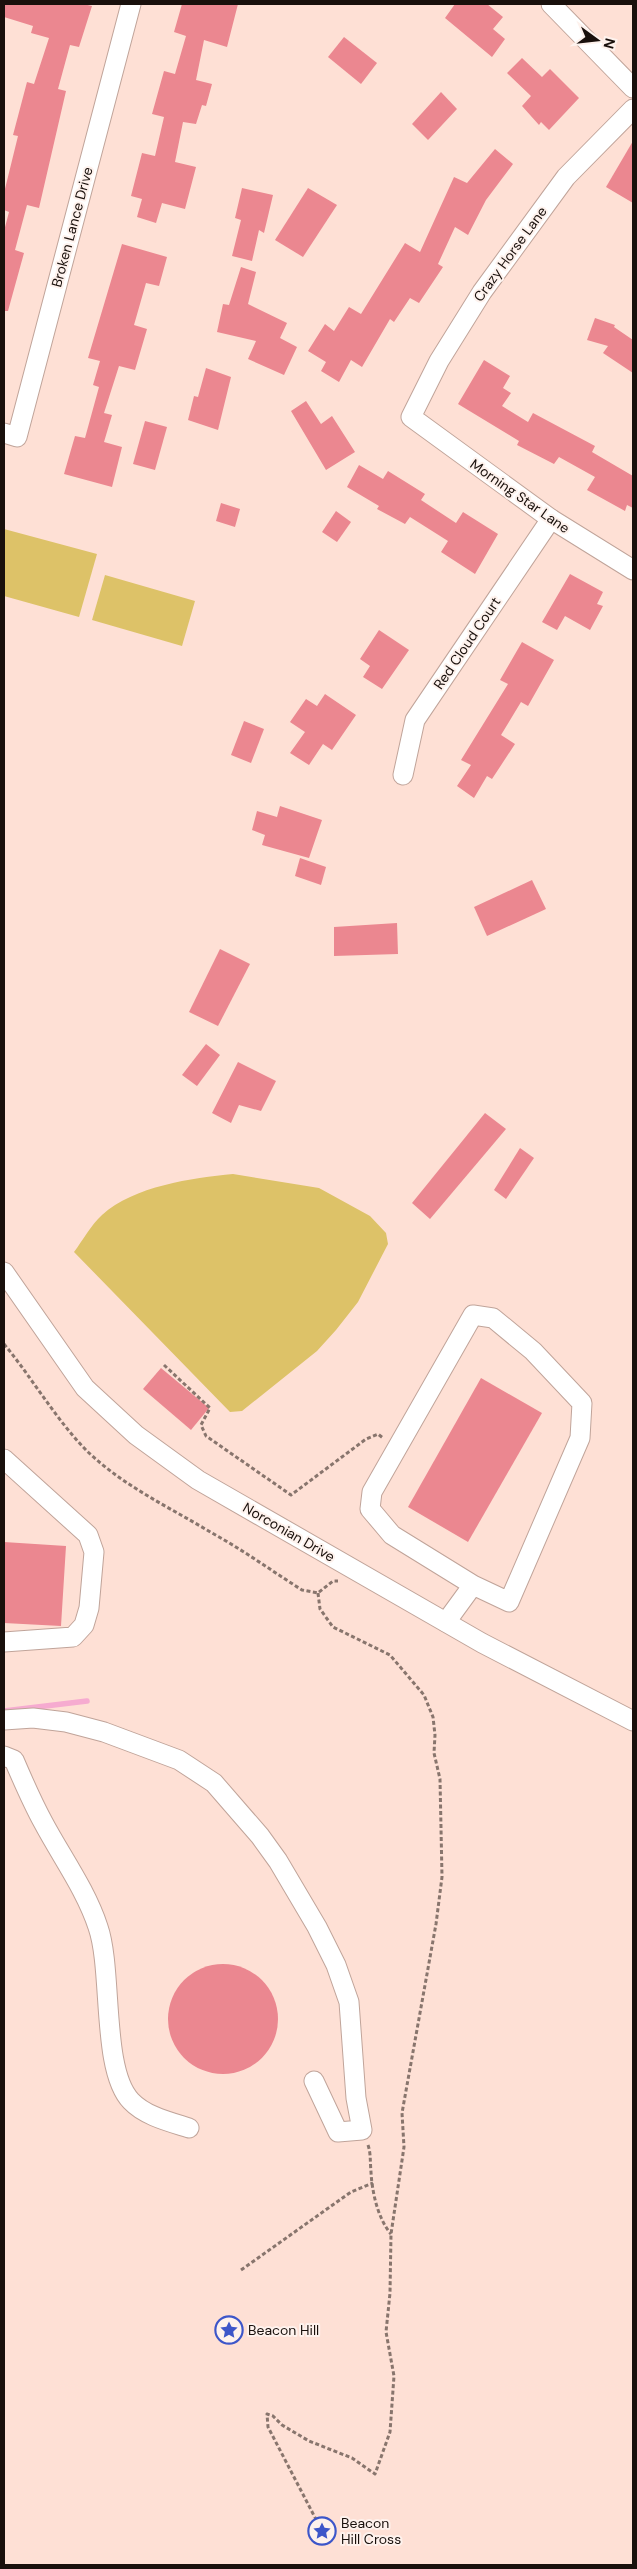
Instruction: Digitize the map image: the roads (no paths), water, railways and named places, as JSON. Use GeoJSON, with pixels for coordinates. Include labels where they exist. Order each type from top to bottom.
{"type":"FeatureCollection","features":[{"type":"Feature","properties":{"kind":"street","name":"Broken Lance Drive"},"geometry":{"type":"LineString","coordinates":[[4,434],[17,437],[130,4]]}},
{"type":"Feature","properties":{"kind":"street"},"geometry":{"type":"LineString","coordinates":[[551,4],[633,88]]}},
{"type":"Feature","properties":{"kind":"street","name":"Crazy Horse Lane"},"geometry":{"type":"LineString","coordinates":[[410,417],[439,361],[482,292],[566,177],[633,109]]}},
{"type":"Feature","properties":{"kind":"street","name":"Morning Star Lane"},"geometry":{"type":"LineString","coordinates":[[410,417],[551,519],[633,570]]}},
{"type":"Feature","properties":{"kind":"street","name":"Red Cloud Court"},"geometry":{"type":"LineString","coordinates":[[403,775],[415,720],[551,519]]}},
{"type":"Feature","properties":{"kind":"street","name":"Norconian Drive"},"geometry":{"type":"LineString","coordinates":[[4,1272],[85,1388],[136,1435],[198,1480],[446,1622],[633,1720]]}},
{"type":"Feature","properties":{"kind":"street"},"geometry":{"type":"LineString","coordinates":[[473,1315],[493,1318],[533,1351],[582,1403],[580,1438],[509,1602],[473,1585],[392,1535],[370,1509],[372,1492],[473,1315]]}},
{"type":"Feature","properties":{"kind":"street"},"geometry":{"type":"LineString","coordinates":[[4,1458],[88,1535],[94,1552],[89,1608],[84,1625],[73,1637],[4,1642]]}},
{"type":"Feature","properties":{"kind":"street"},"geometry":{"type":"LineString","coordinates":[[446,1622],[473,1585]]}},
{"type":"Feature","properties":{"kind":"street"},"geometry":{"type":"LineString","coordinates":[[4,1720],[34,1718],[66,1722],[104,1732],[179,1760],[214,1783],[278,1861],[317,1927],[336,1965],[349,2002],[356,2098],[362,2130],[338,2132],[314,2081]]}},
{"type":"Feature","properties":{"kind":"street"},"geometry":{"type":"LineString","coordinates":[[4,1756],[14,1760],[42,1821],[79,1887],[98,1928],[113,2057],[119,2082],[131,2101],[158,2118],[189,2128]]}},
{"type":"Feature","properties":{"kind":"waterway"},"geometry":{"type":"LineString","coordinates":[[4,1711],[87,1701]]}},
{"type":"Feature","properties":{"kind":"place","name":"Beacon Hill"},"geometry":{"type":"Point","coordinates":[229,2330]}},
{"type":"Feature","properties":{"kind":"place","name":"Beacon Hill Cross"},"geometry":{"type":"Point","coordinates":[322,2531]}}]}
